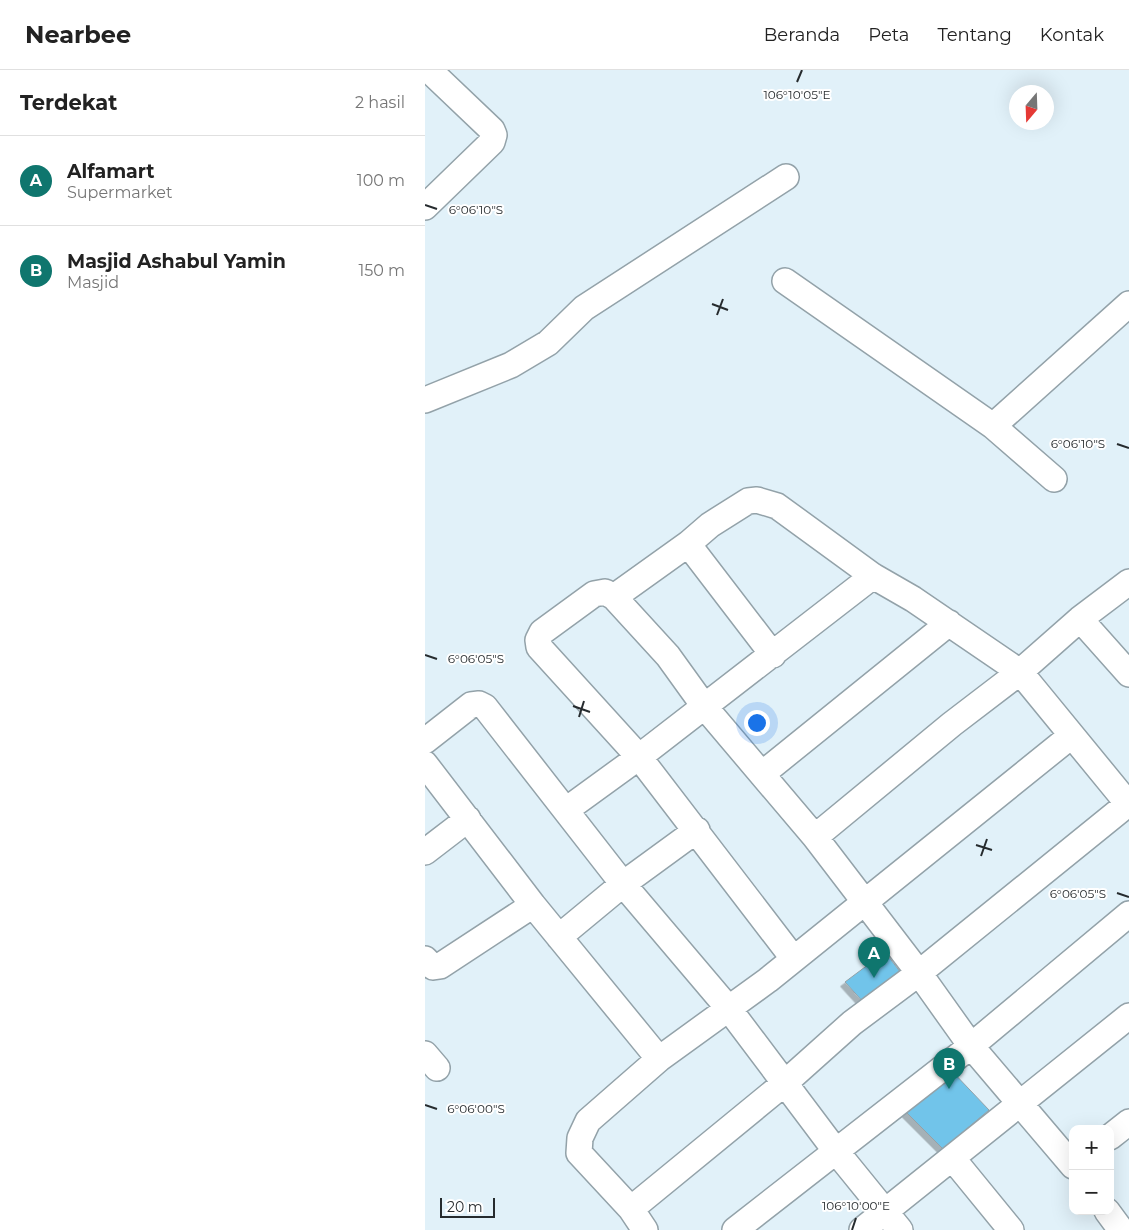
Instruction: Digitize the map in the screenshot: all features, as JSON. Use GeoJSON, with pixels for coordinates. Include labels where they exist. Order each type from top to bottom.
{"type":"FeatureCollection","features":[{"type":"Feature","properties":{"kind":"street"},"geometry":{"type":"LineString","coordinates":[[425,207],[492,142],[494,135],[492,130],[471,107],[429,70]]}},
{"type":"Feature","properties":{"kind":"street"},"geometry":{"type":"LineString","coordinates":[[425,400],[511,365],[548,344],[584,308],[786,177]]}},
{"type":"Feature","properties":{"kind":"street"},"geometry":{"type":"LineString","coordinates":[[785,282],[993,426],[1054,479]]}},
{"type":"Feature","properties":{"kind":"street"},"geometry":{"type":"LineString","coordinates":[[993,426],[1129,304]]}},
{"type":"Feature","properties":{"kind":"street"},"geometry":{"type":"LineString","coordinates":[[614,597],[710,526],[748,501],[762,500],[777,506],[873,576],[949,623],[1020,672],[1129,804],[919,973],[851,1023],[786,1082],[631,1209]]}},
{"type":"Feature","properties":{"kind":"street"},"geometry":{"type":"LineString","coordinates":[[688,544],[773,655]]}},
{"type":"Feature","properties":{"kind":"street"},"geometry":{"type":"LineString","coordinates":[[567,810],[773,655],[873,576]]}},
{"type":"Feature","properties":{"kind":"street"},"geometry":{"type":"LineString","coordinates":[[815,837],[952,724],[1020,672],[1080,618],[1129,582]]}},
{"type":"Feature","properties":{"kind":"street"},"geometry":{"type":"LineString","coordinates":[[793,958],[697,830],[639,757],[539,647],[538,640],[543,632],[594,594],[605,592],[614,597],[668,656],[704,706],[815,837],[919,973],[971,1046],[1069,1161]]}},
{"type":"Feature","properties":{"kind":"street"},"geometry":{"type":"LineString","coordinates":[[1080,618],[1129,674]]}},
{"type":"Feature","properties":{"kind":"street"},"geometry":{"type":"LineString","coordinates":[[762,774],[949,623]]}},
{"type":"Feature","properties":{"kind":"street"},"geometry":{"type":"LineString","coordinates":[[425,741],[471,705],[479,704],[485,707],[623,884],[729,1010],[786,1082],[835,1150],[893,1221]]}},
{"type":"Feature","properties":{"kind":"street"},"geometry":{"type":"LineString","coordinates":[[645,1230],[631,1209],[579,1153],[578,1145],[587,1121],[659,1059],[729,1010],[793,958],[866,903],[1071,736]]}},
{"type":"Feature","properties":{"kind":"street"},"geometry":{"type":"LineString","coordinates":[[425,764],[533,905],[659,1059]]}},
{"type":"Feature","properties":{"kind":"street"},"geometry":{"type":"LineString","coordinates":[[425,852],[469,819]]}},
{"type":"Feature","properties":{"kind":"street"},"geometry":{"type":"LineString","coordinates":[[559,937],[623,884],[697,830]]}},
{"type":"Feature","properties":{"kind":"street"},"geometry":{"type":"LineString","coordinates":[[426,964],[433,967],[440,966],[533,905]]}},
{"type":"Feature","properties":{"kind":"street"},"geometry":{"type":"LineString","coordinates":[[735,1230],[835,1150],[971,1046],[1129,914]]}},
{"type":"Feature","properties":{"kind":"street"},"geometry":{"type":"LineString","coordinates":[[863,1230],[893,1221],[953,1159],[1129,1016]]}},
{"type":"Feature","properties":{"kind":"street"},"geometry":{"type":"LineString","coordinates":[[1114,1134],[1129,1122]]}},
{"type":"Feature","properties":{"kind":"street"},"geometry":{"type":"LineString","coordinates":[[953,1159],[1011,1230]]}},
{"type":"Feature","properties":{"kind":"street"},"geometry":{"type":"LineString","coordinates":[[1110,1215],[1122,1230],[1129,1225]]}},
{"type":"Feature","properties":{"kind":"building"},"geometry":{"type":"Polygon","coordinates":[[[885,952],[901,973],[865,1004],[845,982],[885,952]]]}},
{"type":"Feature","properties":{"kind":"building"},"geometry":{"type":"Polygon","coordinates":[[[950,1069],[989,1110],[943,1149],[905,1111],[950,1069]]]}},
{"type":"Feature","properties":{"kind":"place","name":"Alfamart"},"geometry":{"type":"Point","coordinates":[874,978]}},
{"type":"Feature","properties":{"kind":"place","name":"Masjid Ashabul Yamin"},"geometry":{"type":"Point","coordinates":[949,1089]}}]}
